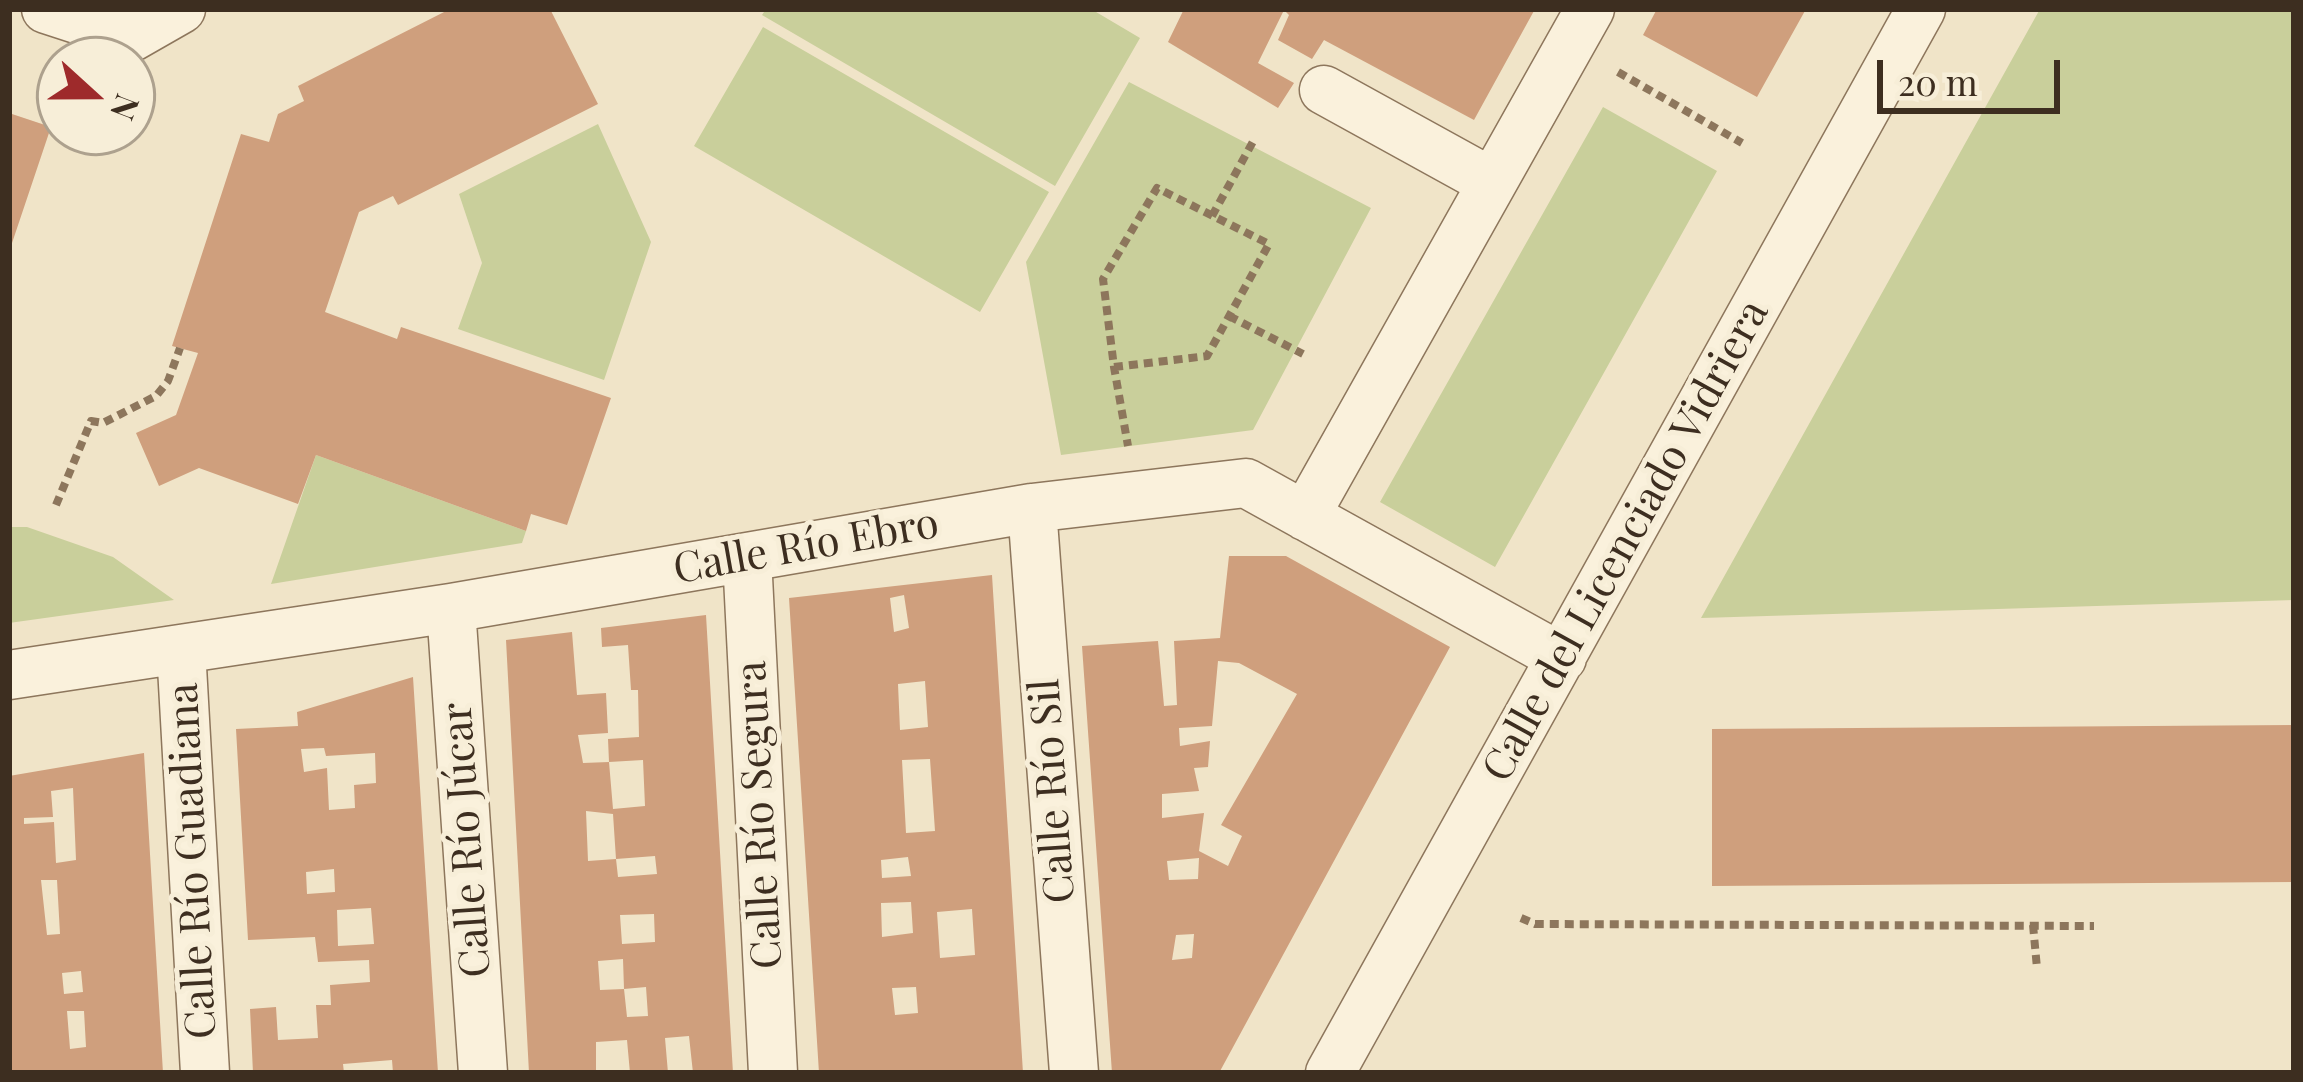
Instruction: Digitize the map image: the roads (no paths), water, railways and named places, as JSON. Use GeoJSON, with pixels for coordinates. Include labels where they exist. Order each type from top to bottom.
{"type":"FeatureCollection","features":[{"type":"Feature","properties":{"kind":"street"},"geometry":{"type":"LineString","coordinates":[[46,9],[132,37],[181,9]]}},
{"type":"Feature","properties":{"kind":"street"},"geometry":{"type":"LineString","coordinates":[[1305,516],[1589,9]]}},
{"type":"Feature","properties":{"kind":"street","name":"Calle del Licenciado Vidriera"},"geometry":{"type":"LineString","coordinates":[[1330,1073],[1921,9]]}},
{"type":"Feature","properties":{"kind":"street"},"geometry":{"type":"LineString","coordinates":[[1324,90],[1491,182]]}},
{"type":"Feature","properties":{"kind":"street","name":"Calle Río Ebro"},"geometry":{"type":"LineString","coordinates":[[9,675],[451,608],[1033,508],[1246,483],[1562,658]]}},
{"type":"Feature","properties":{"kind":"street","name":"Calle Río Sil"},"geometry":{"type":"LineString","coordinates":[[1033,508],[1074,1073]]}},
{"type":"Feature","properties":{"kind":"street","name":"Calle Río Segura"},"geometry":{"type":"LineString","coordinates":[[747,557],[772,1073]]}},
{"type":"Feature","properties":{"kind":"street","name":"Calle Río Júcar"},"geometry":{"type":"LineString","coordinates":[[451,608],[483,1073]]}},
{"type":"Feature","properties":{"kind":"street","name":"Calle Río Guadiana"},"geometry":{"type":"LineString","coordinates":[[181,649],[205,1073]]}}]}
